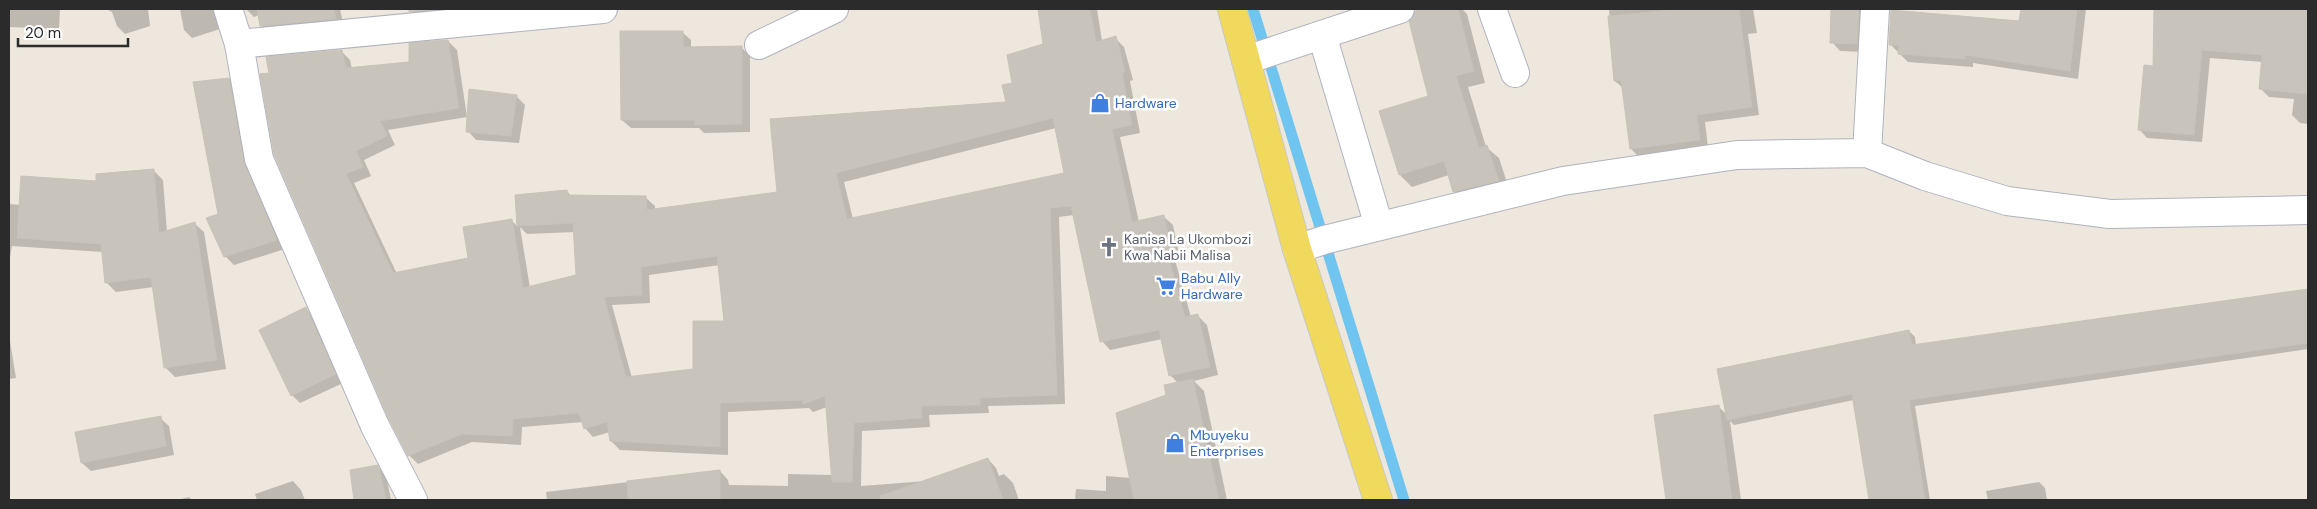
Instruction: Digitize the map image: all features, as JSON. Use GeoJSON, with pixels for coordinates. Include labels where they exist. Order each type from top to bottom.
{"type":"FeatureCollection","features":[{"type":"Feature","properties":{"kind":"main road"},"geometry":{"type":"LineString","coordinates":[[1232,9],[1297,249],[1378,500]]}},
{"type":"Feature","properties":{"kind":"street"},"geometry":{"type":"LineString","coordinates":[[228,9],[240,44],[259,158],[375,426],[413,500]]}},
{"type":"Feature","properties":{"kind":"street"},"geometry":{"type":"LineString","coordinates":[[240,44],[603,9]]}},
{"type":"Feature","properties":{"kind":"street"},"geometry":{"type":"LineString","coordinates":[[759,45],[834,9]]}},
{"type":"Feature","properties":{"kind":"street"},"geometry":{"type":"LineString","coordinates":[[1246,60],[1400,9]]}},
{"type":"Feature","properties":{"kind":"street"},"geometry":{"type":"LineString","coordinates":[[1492,9],[1515,73]]}},
{"type":"Feature","properties":{"kind":"street"},"geometry":{"type":"LineString","coordinates":[[1867,153],[1875,9]]}},
{"type":"Feature","properties":{"kind":"street"},"geometry":{"type":"LineString","coordinates":[[1322,35],[1379,226]]}},
{"type":"Feature","properties":{"kind":"street"},"geometry":{"type":"LineString","coordinates":[[1297,249],[1324,240],[1564,181],[1737,155],[1867,153],[1924,176],[2016,202],[2110,214],[2308,210]]}},
{"type":"Feature","properties":{"kind":"building"},"geometry":{"type":"Polygon","coordinates":[[[257,9],[334,9],[336,19],[260,26],[257,9]]]}},
{"type":"Feature","properties":{"kind":"building"},"geometry":{"type":"Polygon","coordinates":[[[409,9],[442,9],[409,12],[409,9]]]}},
{"type":"Feature","properties":{"kind":"building"},"geometry":{"type":"Polygon","coordinates":[[[1038,9],[1090,9],[1096,42],[1116,36],[1125,72],[1122,72],[1132,125],[1112,129],[1132,222],[1164,215],[1172,251],[1167,252],[1185,317],[1198,314],[1210,367],[1169,376],[1159,330],[1100,342],[1071,206],[1050,208],[1057,395],[980,398],[980,405],[921,406],[922,418],[854,423],[852,482],[832,482],[825,396],[803,404],[802,400],[720,403],[720,447],[610,441],[607,422],[584,429],[579,413],[513,419],[512,436],[462,434],[408,456],[389,419],[274,154],[260,74],[269,73],[266,57],[342,50],[346,68],[409,62],[409,43],[448,40],[459,108],[380,121],[387,136],[356,151],[363,167],[346,174],[393,273],[468,258],[463,227],[512,219],[523,288],[576,275],[573,223],[517,226],[515,195],[567,190],[568,195],[646,196],[647,210],[777,192],[770,119],[1006,102],[1002,85],[1012,83],[1007,55],[1043,44],[1038,9]],[[1053,118],[836,173],[847,219],[1064,173],[1053,118]],[[717,256],[641,267],[642,295],[604,297],[626,377],[693,369],[693,321],[724,321],[717,256]]]}},
{"type":"Feature","properties":{"kind":"building"},"geometry":{"type":"Polygon","coordinates":[[[1425,9],[1458,9],[1474,71],[1456,76],[1479,148],[1487,145],[1499,181],[1453,192],[1444,161],[1399,175],[1379,111],[1428,96],[1409,21],[1415,11],[1425,9]]]}},
{"type":"Feature","properties":{"kind":"building"},"geometry":{"type":"Polygon","coordinates":[[[1681,9],[1739,9],[1752,107],[1697,115],[1700,140],[1630,149],[1621,80],[1614,81],[1608,16],[1681,9]]]}},
{"type":"Feature","properties":{"kind":"building"},"geometry":{"type":"Polygon","coordinates":[[[1831,9],[1859,9],[1857,44],[1830,43],[1831,9]]]}},
{"type":"Feature","properties":{"kind":"building"},"geometry":{"type":"Polygon","coordinates":[[[2021,9],[2077,9],[2070,71],[1965,55],[1965,59],[1898,54],[1899,45],[1889,45],[1891,10],[2019,21],[2021,9]]]}},
{"type":"Feature","properties":{"kind":"building"},"geometry":{"type":"Polygon","coordinates":[[[2154,9],[2308,9],[2308,94],[2259,89],[2262,55],[2202,50],[2194,135],[2138,130],[2144,65],[2153,66],[2154,9]]]}},
{"type":"Feature","properties":{"kind":"building"},"geometry":{"type":"Polygon","coordinates":[[[620,31],[683,31],[683,47],[742,46],[742,124],[695,125],[695,120],[621,120],[620,31]]]}},
{"type":"Feature","properties":{"kind":"building"},"geometry":{"type":"Polygon","coordinates":[[[229,78],[244,162],[277,240],[224,257],[206,218],[218,214],[193,82],[229,78]]]}},
{"type":"Feature","properties":{"kind":"building"},"geometry":{"type":"Polygon","coordinates":[[[469,89],[517,95],[511,136],[466,132],[469,89]]]}},
{"type":"Feature","properties":{"kind":"building"},"geometry":{"type":"Polygon","coordinates":[[[154,169],[159,233],[195,222],[217,360],[164,368],[151,277],[105,283],[101,244],[17,238],[21,176],[96,181],[96,174],[154,169]]]}},
{"type":"Feature","properties":{"kind":"building"},"geometry":{"type":"Polygon","coordinates":[[[2308,289],[2308,343],[1909,400],[1925,500],[1869,500],[1852,394],[1727,420],[1717,369],[1909,330],[1912,345],[2308,289]]]}},
{"type":"Feature","properties":{"kind":"building"},"geometry":{"type":"Polygon","coordinates":[[[306,307],[336,374],[291,396],[259,330],[306,307]]]}},
{"type":"Feature","properties":{"kind":"building"},"geometry":{"type":"Polygon","coordinates":[[[1193,379],[1219,500],[1134,500],[1116,413],[1166,395],[1164,385],[1193,379]]]}},
{"type":"Feature","properties":{"kind":"building"},"geometry":{"type":"Polygon","coordinates":[[[1719,405],[1732,500],[1666,500],[1654,415],[1719,405]]]}},
{"type":"Feature","properties":{"kind":"building"},"geometry":{"type":"Polygon","coordinates":[[[161,416],[166,446],[81,463],[75,432],[161,416]]]}},
{"type":"Feature","properties":{"kind":"building"},"geometry":{"type":"Polygon","coordinates":[[[988,458],[1003,500],[881,500],[880,496],[988,458]]]}},
{"type":"Feature","properties":{"kind":"building"},"geometry":{"type":"Polygon","coordinates":[[[378,465],[386,500],[354,500],[350,470],[378,465]]]}},
{"type":"Feature","properties":{"kind":"building"},"geometry":{"type":"Polygon","coordinates":[[[720,470],[720,500],[628,500],[627,481],[720,470]]]}},
{"type":"Feature","properties":{"kind":"waterway"},"geometry":{"type":"LineString","coordinates":[[1253,9],[1404,500]]}},
{"type":"Feature","properties":{"kind":"place","name":"Hardware"},"geometry":{"type":"Point","coordinates":[1100,103]}},
{"type":"Feature","properties":{"kind":"place","name":"Kanisa La Ukombozi Kwa Nabii Malisa"},"geometry":{"type":"Point","coordinates":[1109,247]}},
{"type":"Feature","properties":{"kind":"place","name":"Babu Ally Hardware"},"geometry":{"type":"Point","coordinates":[1166,286]}},
{"type":"Feature","properties":{"kind":"place","name":"Mbuyeku Enterprises"},"geometry":{"type":"Point","coordinates":[1175,443]}}]}
